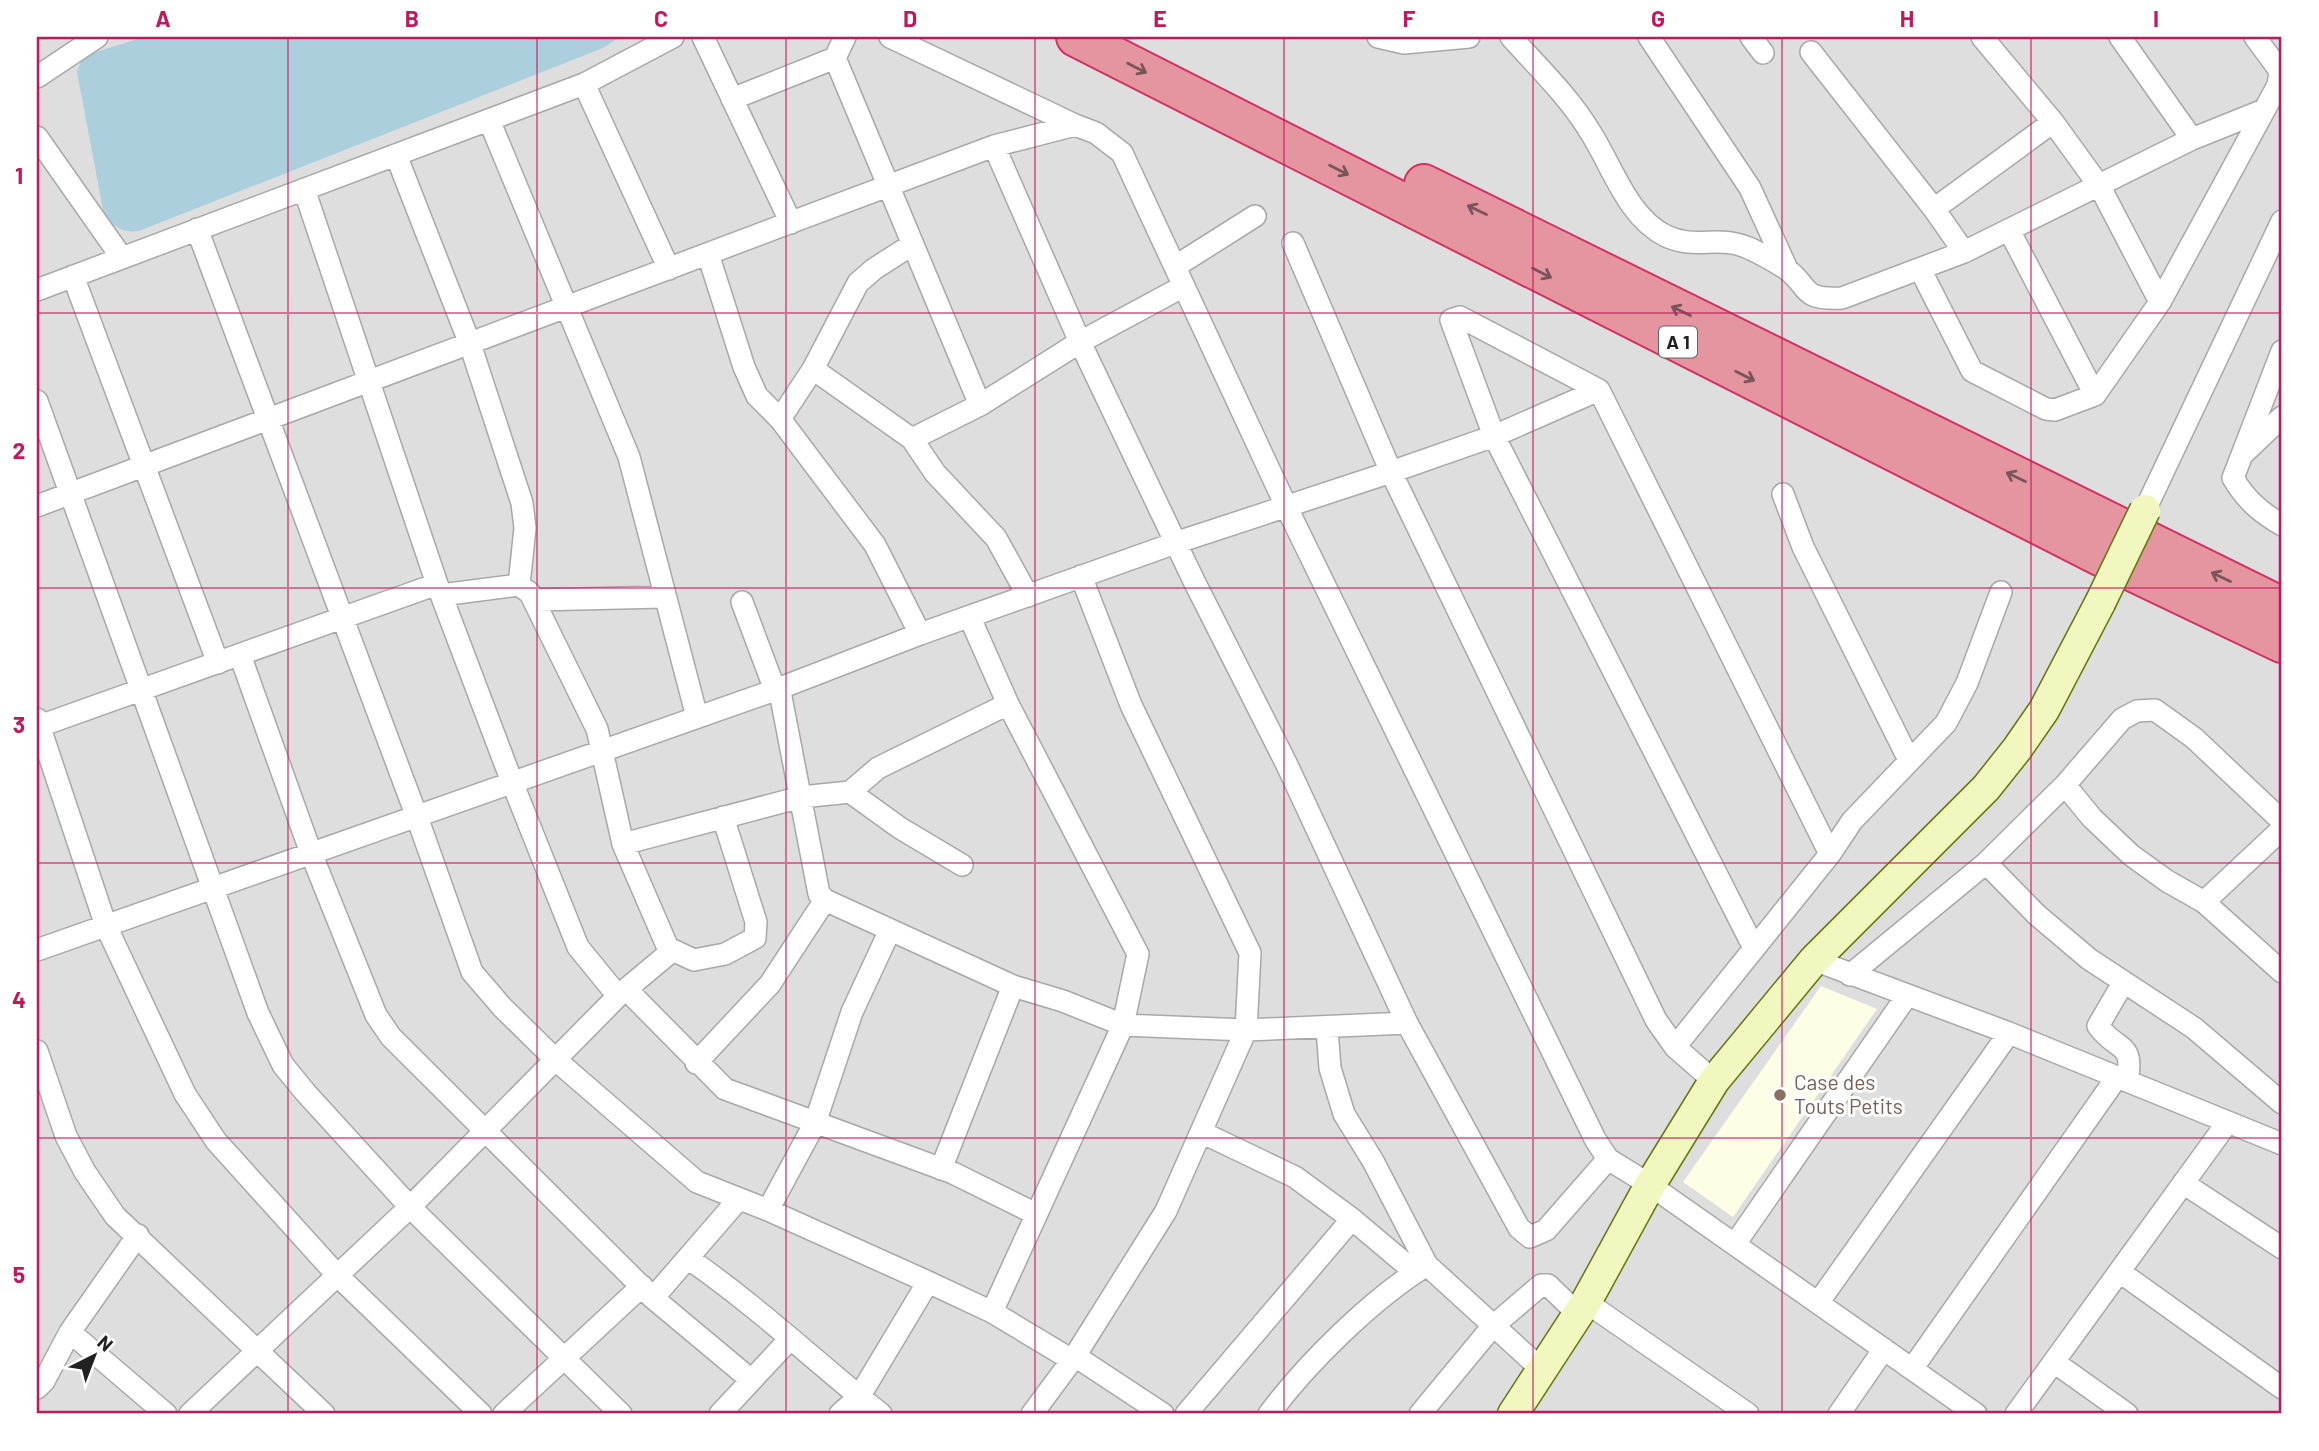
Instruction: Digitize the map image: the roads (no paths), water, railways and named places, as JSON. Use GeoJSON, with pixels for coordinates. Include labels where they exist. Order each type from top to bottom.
{"type":"FeatureCollection","features":[{"type":"Feature","properties":{"kind":"highway","name":"A 1"},"geometry":{"type":"LineString","coordinates":[[1076,37],[2085,549],[2282,643]]}},
{"type":"Feature","properties":{"kind":"highway","name":"A 1"},"geometry":{"type":"LineString","coordinates":[[1132,37],[2061,500],[2282,607]]}},
{"type":"Feature","properties":{"kind":"street"},"geometry":{"type":"LineString","coordinates":[[37,78],[97,37]]}},
{"type":"Feature","properties":{"kind":"street"},"geometry":{"type":"LineString","coordinates":[[37,289],[584,84],[673,37]]}},
{"type":"Feature","properties":{"kind":"street"},"geometry":{"type":"LineString","coordinates":[[702,37],[791,223]]}},
{"type":"Feature","properties":{"kind":"street"},"geometry":{"type":"LineString","coordinates":[[732,99],[835,58],[845,37]]}},
{"type":"Feature","properties":{"kind":"street"},"geometry":{"type":"LineString","coordinates":[[890,37],[1096,133],[1122,153],[1287,508],[1589,1127],[1608,1159],[1650,1185],[1976,1414]]}},
{"type":"Feature","properties":{"kind":"street"},"geometry":{"type":"LineString","coordinates":[[1378,37],[1404,43],[1469,37]]}},
{"type":"Feature","properties":{"kind":"street"},"geometry":{"type":"LineString","coordinates":[[1511,37],[1589,129],[1643,221],[1665,236],[1689,244],[1727,240],[1787,269]]}},
{"type":"Feature","properties":{"kind":"street"},"geometry":{"type":"LineString","coordinates":[[1649,37],[1749,188],[1787,269],[1802,288],[1821,299],[1842,298],[1964,252],[2100,187],[2192,139],[2264,110]]}},
{"type":"Feature","properties":{"kind":"street"},"geometry":{"type":"LineString","coordinates":[[1982,37],[2053,122],[2100,187],[2160,302]]}},
{"type":"Feature","properties":{"kind":"street"},"geometry":{"type":"LineString","coordinates":[[2120,37],[2192,139]]}},
{"type":"Feature","properties":{"kind":"street"},"geometry":{"type":"LineString","coordinates":[[1920,269],[1972,371],[2046,409],[2055,410],[2095,395],[2160,302],[2282,76],[2255,37]]}},
{"type":"Feature","properties":{"kind":"street"},"geometry":{"type":"LineString","coordinates":[[1811,52],[1934,209],[1964,252]]}},
{"type":"Feature","properties":{"kind":"street"},"geometry":{"type":"LineString","coordinates":[[835,58],[980,405]]}},
{"type":"Feature","properties":{"kind":"street"},"geometry":{"type":"LineString","coordinates":[[584,84],[669,269]]}},
{"type":"Feature","properties":{"kind":"street"},"geometry":{"type":"LineString","coordinates":[[489,120],[569,307],[629,457],[663,597],[697,718]]}},
{"type":"Feature","properties":{"kind":"street"},"geometry":{"type":"LineString","coordinates":[[1934,209],[2053,122]]}},
{"type":"Feature","properties":{"kind":"street"},"geometry":{"type":"LineString","coordinates":[[37,506],[994,146],[1075,125]]}},
{"type":"Feature","properties":{"kind":"street"},"geometry":{"type":"LineString","coordinates":[[37,137],[122,258]]}},
{"type":"Feature","properties":{"kind":"street"},"geometry":{"type":"LineString","coordinates":[[994,146],[1080,342],[1178,542],[1193,579],[1287,765],[1406,1023],[1519,1228],[1527,1235],[1537,1236],[1546,1230],[1608,1159]]}},
{"type":"Feature","properties":{"kind":"street"},"geometry":{"type":"LineString","coordinates":[[190,1414],[410,1207],[622,993],[667,954],[668,948],[623,845],[597,729],[527,593],[522,503],[470,344],[396,155]]}},
{"type":"Feature","properties":{"kind":"street"},"geometry":{"type":"LineString","coordinates":[[304,189],[439,590],[578,947],[622,993],[724,1089],[941,1169],[1036,1214]]}},
{"type":"Feature","properties":{"kind":"street"},"geometry":{"type":"LineString","coordinates":[[912,439],[980,405],[1080,342],[1180,276],[1255,216]]}},
{"type":"Feature","properties":{"kind":"street"},"geometry":{"type":"LineString","coordinates":[[1513,1414],[1582,1308],[1650,1185],[1714,1081],[1814,960],[1961,814],[2010,759],[2043,709],[2100,603],[2282,221]]}},
{"type":"Feature","properties":{"kind":"street"},"geometry":{"type":"LineString","coordinates":[[197,229],[270,419],[472,972],[502,1007],[556,1061],[673,1165],[697,1182],[768,1210],[992,1312],[1073,1358],[1136,1407],[1164,1414]]}},
{"type":"Feature","properties":{"kind":"street"},"geometry":{"type":"LineString","coordinates":[[2009,230],[2095,395]]}},
{"type":"Feature","properties":{"kind":"street"},"geometry":{"type":"LineString","coordinates":[[1293,243],[1391,472],[1656,1020],[1675,1047],[1714,1081]]}},
{"type":"Feature","properties":{"kind":"street"},"geometry":{"type":"LineString","coordinates":[[780,419],[813,369],[858,283],[874,269],[913,244]]}},
{"type":"Feature","properties":{"kind":"street"},"geometry":{"type":"LineString","coordinates":[[708,254],[744,367],[757,396],[780,419],[875,545],[920,634]]}},
{"type":"Feature","properties":{"kind":"street"},"geometry":{"type":"LineString","coordinates":[[73,276],[142,467],[218,663]]}},
{"type":"Feature","properties":{"kind":"street"},"geometry":{"type":"LineString","coordinates":[[1754,948],[1494,436],[1451,320],[1455,317],[1599,390],[1830,854]]}},
{"type":"Feature","properties":{"kind":"street"},"geometry":{"type":"LineString","coordinates":[[2282,351],[2233,478],[2244,496],[2261,513],[2282,525]]}},
{"type":"Feature","properties":{"kind":"street"},"geometry":{"type":"LineString","coordinates":[[813,369],[912,439],[935,473],[996,538],[1028,596]]}},
{"type":"Feature","properties":{"kind":"street"},"geometry":{"type":"LineString","coordinates":[[37,950],[697,718],[1081,576],[1494,436],[1599,390]]}},
{"type":"Feature","properties":{"kind":"street"},"geometry":{"type":"LineString","coordinates":[[37,401],[258,1013],[283,1065],[410,1207],[621,1414]]}},
{"type":"Feature","properties":{"kind":"street"},"geometry":{"type":"LineString","coordinates":[[2239,457],[2282,417]]}},
{"type":"Feature","properties":{"kind":"street"},"geometry":{"type":"LineString","coordinates":[[1783,494],[1803,547],[1909,760]]}},
{"type":"Feature","properties":{"kind":"street"},"geometry":{"type":"LineString","coordinates":[[1032,1414],[1073,1358],[1166,1211],[1203,1133],[1246,1030],[1250,953],[1131,705],[1081,576]]}},
{"type":"Feature","properties":{"kind":"street"},"geometry":{"type":"LineString","coordinates":[[481,1414],[338,1276],[216,1141],[185,1094],[106,926],[38,724],[341,619],[439,590],[663,597]]}},
{"type":"Feature","properties":{"kind":"street"},"geometry":{"type":"LineString","coordinates":[[1675,1047],[1830,854],[1852,821],[1909,760],[1927,746],[1946,723],[1967,683],[2001,592]]}},
{"type":"Feature","properties":{"kind":"street"},"geometry":{"type":"LineString","coordinates":[[742,602],[780,697],[819,894],[825,900],[1013,986],[1063,1001],[1123,1024],[1246,1030],[1327,1029],[1406,1023]]}},
{"type":"Feature","properties":{"kind":"street"},"geometry":{"type":"LineString","coordinates":[[970,618],[1008,704],[1139,954],[1123,1024],[992,1312]]}},
{"type":"Feature","properties":{"kind":"street"},"geometry":{"type":"LineString","coordinates":[[240,655],[311,853],[376,1015],[391,1037],[487,1129],[648,1292],[750,1378]]}},
{"type":"Feature","properties":{"kind":"street"},"geometry":{"type":"LineString","coordinates":[[623,845],[801,797],[850,792],[878,768],[1008,704]]}},
{"type":"Feature","properties":{"kind":"street"},"geometry":{"type":"LineString","coordinates":[[1850,975],[1986,863],[2065,785],[2122,719],[2137,710],[2155,710],[2194,738],[2282,821]]}},
{"type":"Feature","properties":{"kind":"street"},"geometry":{"type":"LineString","coordinates":[[2065,785],[2092,818],[2131,855],[2167,881],[2204,901],[2282,972]]}},
{"type":"Feature","properties":{"kind":"street"},"geometry":{"type":"LineString","coordinates":[[850,792],[900,828],[962,865]]}},
{"type":"Feature","properties":{"kind":"street"},"geometry":{"type":"LineString","coordinates":[[668,948],[694,960],[725,954],[755,939],[756,922],[723,817]]}},
{"type":"Feature","properties":{"kind":"street"},"geometry":{"type":"LineString","coordinates":[[2204,901],[2282,829]]}},
{"type":"Feature","properties":{"kind":"street"},"geometry":{"type":"LineString","coordinates":[[1986,863],[2036,915],[2123,983],[2194,1028],[2282,1103]]}},
{"type":"Feature","properties":{"kind":"street"},"geometry":{"type":"LineString","coordinates":[[696,1063],[754,1005],[825,900]]}},
{"type":"Feature","properties":{"kind":"street"},"geometry":{"type":"LineString","coordinates":[[768,1210],[815,1123],[852,1012],[890,930]]}},
{"type":"Feature","properties":{"kind":"street"},"geometry":{"type":"LineString","coordinates":[[1814,960],[1906,997],[2009,1033],[2282,1144]]}},
{"type":"Feature","properties":{"kind":"street"},"geometry":{"type":"LineString","coordinates":[[1912,1369],[2122,1079],[2131,1060],[2127,1051],[2098,1026],[2123,983]]}},
{"type":"Feature","properties":{"kind":"street"},"geometry":{"type":"LineString","coordinates":[[941,1169],[1013,986]]}},
{"type":"Feature","properties":{"kind":"street"},"geometry":{"type":"LineString","coordinates":[[1735,1244],[1906,997]]}},
{"type":"Feature","properties":{"kind":"street"},"geometry":{"type":"LineString","coordinates":[[1327,1029],[1330,1068],[1344,1114],[1373,1161],[1421,1268]]}},
{"type":"Feature","properties":{"kind":"street"},"geometry":{"type":"LineString","coordinates":[[1818,1303],[2009,1033]]}},
{"type":"Feature","properties":{"kind":"street"},"geometry":{"type":"LineString","coordinates":[[37,1051],[66,1136],[85,1172],[115,1216],[324,1414]]}},
{"type":"Feature","properties":{"kind":"street"},"geometry":{"type":"LineString","coordinates":[[2016,1414],[2227,1123]]}},
{"type":"Feature","properties":{"kind":"street"},"geometry":{"type":"LineString","coordinates":[[1203,1133],[1294,1177],[1421,1268],[1541,1369]]}},
{"type":"Feature","properties":{"kind":"street"},"geometry":{"type":"LineString","coordinates":[[2183,1183],[2282,1248]]}},
{"type":"Feature","properties":{"kind":"street"},"geometry":{"type":"LineString","coordinates":[[504,1414],[689,1259],[738,1200]]}},
{"type":"Feature","properties":{"kind":"street"},"geometry":{"type":"LineString","coordinates":[[1186,1414],[1352,1219]]}},
{"type":"Feature","properties":{"kind":"street"},"geometry":{"type":"LineString","coordinates":[[39,1378],[138,1235]]}},
{"type":"Feature","properties":{"kind":"street"},"geometry":{"type":"LineString","coordinates":[[689,1259],[744,1297],[789,1340],[881,1414]]}},
{"type":"Feature","properties":{"kind":"street"},"geometry":{"type":"LineString","coordinates":[[1269,1414],[1298,1377],[1335,1340],[1421,1268]]}},
{"type":"Feature","properties":{"kind":"street"},"geometry":{"type":"LineString","coordinates":[[2120,1272],[2282,1388]]}},
{"type":"Feature","properties":{"kind":"street"},"geometry":{"type":"LineString","coordinates":[[840,1414],[859,1396],[928,1282]]}},
{"type":"Feature","properties":{"kind":"street"},"geometry":{"type":"LineString","coordinates":[[1420,1414],[1492,1326],[1544,1284],[1748,1414]]}},
{"type":"Feature","properties":{"kind":"street"},"geometry":{"type":"LineString","coordinates":[[70,1332],[166,1414]]}},
{"type":"Feature","properties":{"kind":"street"},"geometry":{"type":"LineString","coordinates":[[724,1413],[750,1378],[789,1340]]}},
{"type":"Feature","properties":{"kind":"street"},"geometry":{"type":"LineString","coordinates":[[1839,1414],[1884,1349]]}},
{"type":"Feature","properties":{"kind":"street"},"geometry":{"type":"LineString","coordinates":[[2054,1362],[2127,1414]]}},
{"type":"Feature","properties":{"kind":"water"},"geometry":{"type":"Polygon","coordinates":[[[144,37],[620,37],[603,48],[139,231],[128,231],[115,226],[104,215],[77,72],[83,56],[144,37]]]}},
{"type":"Feature","properties":{"kind":"place","name":"Case des Touts Petits"},"geometry":{"type":"Point","coordinates":[1780,1095]}}]}
